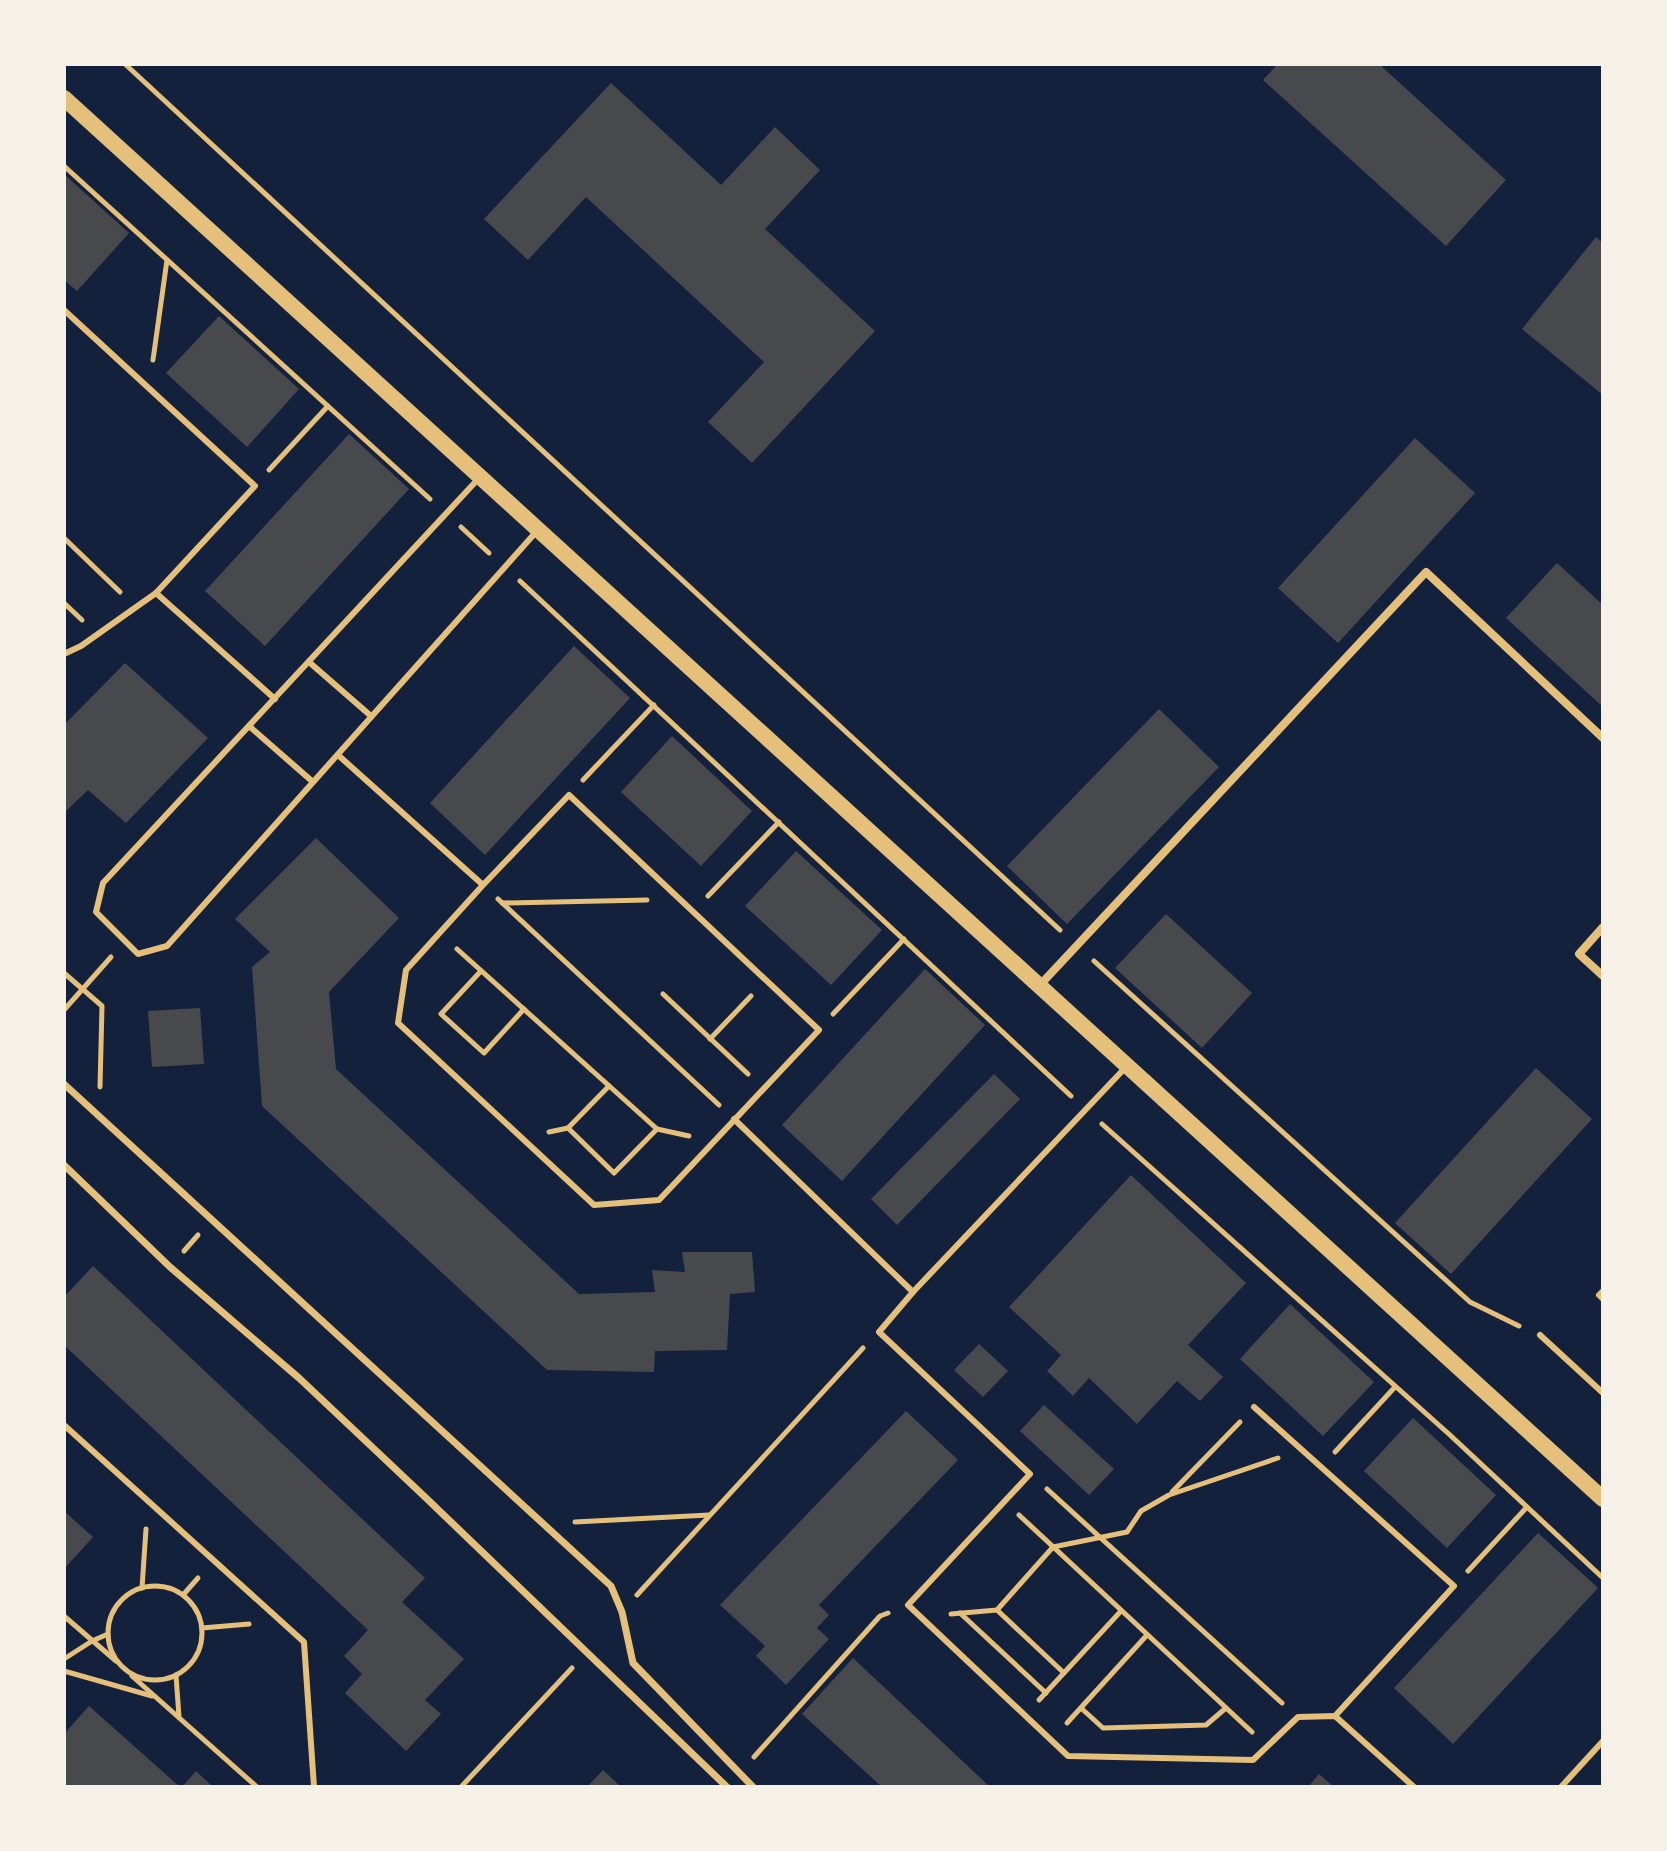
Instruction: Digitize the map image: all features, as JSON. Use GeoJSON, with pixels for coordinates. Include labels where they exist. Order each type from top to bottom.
{"type":"FeatureCollection","features":[{"type":"Feature","properties":{"kind":"main road"},"geometry":{"type":"LineString","coordinates":[[64,98],[1603,1499]]}},
{"type":"Feature","properties":{"kind":"street"},"geometry":{"type":"LineString","coordinates":[[1040,985],[1426,572],[1603,738]]}},
{"type":"Feature","properties":{"kind":"street"},"geometry":{"type":"LineString","coordinates":[[1603,927],[1579,954],[1603,976]]}},
{"type":"Feature","properties":{"kind":"street"},"geometry":{"type":"LineString","coordinates":[[64,1084],[611,1586],[622,1612],[633,1663],[753,1787]]}},
{"type":"Feature","properties":{"kind":"street"},"geometry":{"type":"LineString","coordinates":[[64,1165],[170,1267],[299,1378],[727,1787]]}},
{"type":"Feature","properties":{"kind":"lane"},"geometry":{"type":"LineString","coordinates":[[64,310],[255,486],[156,593],[81,646],[64,654]]}},
{"type":"Feature","properties":{"kind":"lane"},"geometry":{"type":"LineString","coordinates":[[480,477],[103,883],[96,912],[138,954],[167,946],[538,529]]}},
{"type":"Feature","properties":{"kind":"lane"},"geometry":{"type":"LineString","coordinates":[[156,593],[275,699]]}},
{"type":"Feature","properties":{"kind":"lane"},"geometry":{"type":"LineString","coordinates":[[309,662],[371,716]]}},
{"type":"Feature","properties":{"kind":"lane"},"geometry":{"type":"LineString","coordinates":[[249,726],[313,782]]}},
{"type":"Feature","properties":{"kind":"lane"},"geometry":{"type":"LineString","coordinates":[[338,755],[483,885]]}},
{"type":"Feature","properties":{"kind":"lane"},"geometry":{"type":"LineString","coordinates":[[569,795],[819,1030],[659,1200],[594,1205],[398,1023],[406,970],[483,885],[569,795]]}},
{"type":"Feature","properties":{"kind":"lane"},"geometry":{"type":"LineString","coordinates":[[1128,1066],[913,1292],[879,1332],[1030,1474],[908,1605],[1068,1756],[1253,1760],[1298,1717],[1335,1716],[1414,1787]]}},
{"type":"Feature","properties":{"kind":"lane"},"geometry":{"type":"LineString","coordinates":[[734,1119],[913,1292]]}},
{"type":"Feature","properties":{"kind":"lane"},"geometry":{"type":"LineString","coordinates":[[1603,1291],[1599,1295],[1603,1299]]}},
{"type":"Feature","properties":{"kind":"lane"},"geometry":{"type":"LineString","coordinates":[[1540,1335],[1603,1393]]}},
{"type":"Feature","properties":{"kind":"lane"},"geometry":{"type":"LineString","coordinates":[[1254,1407],[1454,1586],[1335,1716]]}},
{"type":"Feature","properties":{"kind":"lane"},"geometry":{"type":"LineString","coordinates":[[64,1425],[304,1642],[314,1787]]}},
{"type":"Feature","properties":{"kind":"lane"},"geometry":{"type":"LineString","coordinates":[[1561,1787],[1603,1741]]}},
{"type":"Feature","properties":{"kind":"path"},"geometry":{"type":"LineString","coordinates":[[125,64],[1077,946],[1470,1302],[1540,1335]]}},
{"type":"Feature","properties":{"kind":"path"},"geometry":{"type":"LineString","coordinates":[[64,166],[505,567],[1086,1110],[1603,1578]]}},
{"type":"Feature","properties":{"kind":"path"},"geometry":{"type":"LineString","coordinates":[[149,388],[167,260]]}},
{"type":"Feature","properties":{"kind":"path"},"geometry":{"type":"LineString","coordinates":[[255,486],[328,406]]}},
{"type":"Feature","properties":{"kind":"path"},"geometry":{"type":"LineString","coordinates":[[64,538],[136,607]]}},
{"type":"Feature","properties":{"kind":"path"},"geometry":{"type":"LineString","coordinates":[[569,795],[654,705]]}},
{"type":"Feature","properties":{"kind":"path"},"geometry":{"type":"LineString","coordinates":[[694,911],[779,822]]}},
{"type":"Feature","properties":{"kind":"path"},"geometry":{"type":"LineString","coordinates":[[483,885],[734,1119]]}},
{"type":"Feature","properties":{"kind":"path"},"geometry":{"type":"LineString","coordinates":[[502,903],[680,900]]}},
{"type":"Feature","properties":{"kind":"path"},"geometry":{"type":"LineString","coordinates":[[439,934],[657,1129],[713,1142]]}},
{"type":"Feature","properties":{"kind":"path"},"geometry":{"type":"LineString","coordinates":[[819,1030],[904,939]]}},
{"type":"Feature","properties":{"kind":"path"},"geometry":{"type":"LineString","coordinates":[[64,1010],[125,941]]}},
{"type":"Feature","properties":{"kind":"path"},"geometry":{"type":"LineString","coordinates":[[481,971],[441,1014],[484,1053],[524,1009]]}},
{"type":"Feature","properties":{"kind":"path"},"geometry":{"type":"LineString","coordinates":[[64,973],[102,1006],[99,1116]]}},
{"type":"Feature","properties":{"kind":"path"},"geometry":{"type":"LineString","coordinates":[[710,1039],[766,980]]}},
{"type":"Feature","properties":{"kind":"path"},"geometry":{"type":"LineString","coordinates":[[663,994],[763,1088]]}},
{"type":"Feature","properties":{"kind":"path"},"geometry":{"type":"LineString","coordinates":[[609,1086],[568,1128],[614,1173],[657,1129]]}},
{"type":"Feature","properties":{"kind":"path"},"geometry":{"type":"LineString","coordinates":[[170,1267],[212,1220]]}},
{"type":"Feature","properties":{"kind":"path"},"geometry":{"type":"LineString","coordinates":[[622,1612],[879,1332]]}},
{"type":"Feature","properties":{"kind":"path"},"geometry":{"type":"LineString","coordinates":[[1321,1468],[1395,1387]]}},
{"type":"Feature","properties":{"kind":"path"},"geometry":{"type":"LineString","coordinates":[[1169,1495],[1254,1407]]}},
{"type":"Feature","properties":{"kind":"path"},"geometry":{"type":"LineString","coordinates":[[920,1616],[997,1610],[1053,1547],[1127,1532],[1141,1511],[1169,1495],[1302,1450]]}},
{"type":"Feature","properties":{"kind":"path"},"geometry":{"type":"LineString","coordinates":[[1030,1474],[1298,1717]]}},
{"type":"Feature","properties":{"kind":"path"},"geometry":{"type":"LineString","coordinates":[[142,1588],[148,1501]]}},
{"type":"Feature","properties":{"kind":"path"},"geometry":{"type":"LineString","coordinates":[[1004,1502],[1267,1746]]}},
{"type":"Feature","properties":{"kind":"path"},"geometry":{"type":"LineString","coordinates":[[1454,1586],[1527,1507]]}},
{"type":"Feature","properties":{"kind":"path"},"geometry":{"type":"LineString","coordinates":[[545,1524],[710,1515]]}},
{"type":"Feature","properties":{"kind":"path"},"geometry":{"type":"LineString","coordinates":[[150,1586],[168,1588],[183,1595],[196,1609],[202,1628],[200,1647],[191,1663],[176,1675],[158,1680],[139,1677],[122,1667],[112,1652],[108,1634],[111,1617],[119,1602],[133,1591],[150,1586]]}},
{"type":"Feature","properties":{"kind":"path"},"geometry":{"type":"LineString","coordinates":[[739,1774],[880,1616],[908,1605]]}},
{"type":"Feature","properties":{"kind":"path"},"geometry":{"type":"LineString","coordinates":[[997,1610],[1064,1673]]}},
{"type":"Feature","properties":{"kind":"path"},"geometry":{"type":"LineString","coordinates":[[1025,1715],[1121,1611]]}},
{"type":"Feature","properties":{"kind":"path"},"geometry":{"type":"LineString","coordinates":[[960,1613],[1046,1693]]}},
{"type":"Feature","properties":{"kind":"path"},"geometry":{"type":"LineString","coordinates":[[64,1616],[257,1787]]}},
{"type":"Feature","properties":{"kind":"path"},"geometry":{"type":"LineString","coordinates":[[202,1628],[281,1621]]}},
{"type":"Feature","properties":{"kind":"path"},"geometry":{"type":"LineString","coordinates":[[64,1659],[108,1634]]}},
{"type":"Feature","properties":{"kind":"path"},"geometry":{"type":"LineString","coordinates":[[1051,1740],[1147,1635]]}},
{"type":"Feature","properties":{"kind":"path"},"geometry":{"type":"LineString","coordinates":[[461,1787],[587,1651]]}},
{"type":"Feature","properties":{"kind":"path"},"geometry":{"type":"LineString","coordinates":[[64,1671],[157,1698]]}},
{"type":"Feature","properties":{"kind":"path"},"geometry":{"type":"LineString","coordinates":[[176,1675],[179,1717]]}},
{"type":"Feature","properties":{"kind":"path"},"geometry":{"type":"LineString","coordinates":[[1081,1708],[1103,1728],[1206,1725],[1226,1708]]}},
{"type":"Feature","properties":{"kind":"building"},"geometry":{"type":"Polygon","coordinates":[[[1278,64],[1379,64],[1506,180],[1446,246],[1263,80],[1278,64]]]}},
{"type":"Feature","properties":{"kind":"building"},"geometry":{"type":"Polygon","coordinates":[[[611,83],[721,185],[775,127],[820,170],[765,229],[875,331],[752,463],[708,422],[764,362],[586,197],[528,260],[484,219],[611,83]]]}},
{"type":"Feature","properties":{"kind":"building"},"geometry":{"type":"Polygon","coordinates":[[[64,174],[129,233],[77,291],[64,280],[64,174]]]}},
{"type":"Feature","properties":{"kind":"building"},"geometry":{"type":"Polygon","coordinates":[[[1596,237],[1603,243],[1603,395],[1522,329],[1596,237]]]}},
{"type":"Feature","properties":{"kind":"building"},"geometry":{"type":"Polygon","coordinates":[[[219,316],[299,389],[247,447],[166,373],[219,316]]]}},
{"type":"Feature","properties":{"kind":"building"},"geometry":{"type":"Polygon","coordinates":[[[349,434],[409,489],[265,646],[205,591],[349,434]]]}},
{"type":"Feature","properties":{"kind":"building"},"geometry":{"type":"Polygon","coordinates":[[[1415,438],[1475,493],[1338,643],[1278,588],[1415,438]]]}},
{"type":"Feature","properties":{"kind":"building"},"geometry":{"type":"Polygon","coordinates":[[[1557,563],[1603,605],[1603,707],[1506,618],[1557,563]]]}},
{"type":"Feature","properties":{"kind":"building"},"geometry":{"type":"Polygon","coordinates":[[[574,646],[630,698],[485,855],[430,803],[574,646]]]}},
{"type":"Feature","properties":{"kind":"building"},"geometry":{"type":"Polygon","coordinates":[[[125,663],[208,738],[126,823],[88,790],[64,813],[64,725],[125,663]]]}},
{"type":"Feature","properties":{"kind":"building"},"geometry":{"type":"Polygon","coordinates":[[[1159,709],[1219,767],[1067,924],[1007,866],[1159,709]]]}},
{"type":"Feature","properties":{"kind":"building"},"geometry":{"type":"Polygon","coordinates":[[[672,736],[752,811],[701,866],[621,792],[672,736]]]}},
{"type":"Feature","properties":{"kind":"building"},"geometry":{"type":"Polygon","coordinates":[[[316,838],[399,918],[329,992],[336,1069],[579,1294],[655,1292],[652,1270],[685,1272],[682,1252],[752,1252],[755,1292],[730,1294],[727,1350],[655,1351],[654,1372],[547,1370],[262,1106],[252,967],[270,952],[235,919],[316,838]]]}},
{"type":"Feature","properties":{"kind":"building"},"geometry":{"type":"Polygon","coordinates":[[[796,851],[882,930],[831,985],[745,906],[796,851]]]}},
{"type":"Feature","properties":{"kind":"building"},"geometry":{"type":"Polygon","coordinates":[[[1166,914],[1252,993],[1202,1048],[1115,968],[1166,914]]]}},
{"type":"Feature","properties":{"kind":"building"},"geometry":{"type":"Polygon","coordinates":[[[925,969],[985,1025],[842,1181],[782,1125],[925,969]]]}},
{"type":"Feature","properties":{"kind":"building"},"geometry":{"type":"Polygon","coordinates":[[[200,1008],[204,1064],[152,1067],[148,1011],[200,1008]]]}},
{"type":"Feature","properties":{"kind":"building"},"geometry":{"type":"Polygon","coordinates":[[[1536,1068],[1592,1119],[1451,1274],[1395,1223],[1536,1068]]]}},
{"type":"Feature","properties":{"kind":"building"},"geometry":{"type":"Polygon","coordinates":[[[994,1074],[1020,1099],[897,1225],[871,1199],[994,1074]]]}},
{"type":"Feature","properties":{"kind":"building"},"geometry":{"type":"Polygon","coordinates":[[[1131,1175],[1246,1283],[1188,1345],[1223,1377],[1200,1401],[1177,1381],[1137,1424],[1089,1378],[1073,1396],[1047,1371],[1061,1355],[1009,1307],[1131,1175]]]}},
{"type":"Feature","properties":{"kind":"building"},"geometry":{"type":"Polygon","coordinates":[[[93,1266],[425,1578],[402,1602],[464,1659],[425,1700],[441,1714],[406,1751],[345,1693],[362,1674],[344,1656],[368,1630],[64,1345],[64,1297],[93,1266]]]}},
{"type":"Feature","properties":{"kind":"building"},"geometry":{"type":"Polygon","coordinates":[[[1290,1304],[1374,1382],[1323,1436],[1240,1359],[1290,1304]]]}},
{"type":"Feature","properties":{"kind":"building"},"geometry":{"type":"Polygon","coordinates":[[[979,1344],[1008,1371],[983,1397],[954,1370],[979,1344]]]}},
{"type":"Feature","properties":{"kind":"building"},"geometry":{"type":"Polygon","coordinates":[[[1044,1405],[1114,1469],[1089,1495],[1020,1431],[1044,1405]]]}},
{"type":"Feature","properties":{"kind":"building"},"geometry":{"type":"Polygon","coordinates":[[[906,1411],[958,1460],[819,1605],[829,1615],[817,1628],[829,1639],[786,1685],[756,1656],[765,1646],[720,1605],[906,1411]]]}},
{"type":"Feature","properties":{"kind":"building"},"geometry":{"type":"Polygon","coordinates":[[[1413,1418],[1496,1495],[1447,1548],[1364,1471],[1413,1418]]]}},
{"type":"Feature","properties":{"kind":"building"},"geometry":{"type":"Polygon","coordinates":[[[64,1511],[93,1537],[64,1569],[64,1511]]]}},
{"type":"Feature","properties":{"kind":"building"},"geometry":{"type":"Polygon","coordinates":[[[1538,1533],[1598,1588],[1453,1744],[1394,1688],[1538,1533]]]}},
{"type":"Feature","properties":{"kind":"building"},"geometry":{"type":"Polygon","coordinates":[[[853,1658],[990,1787],[882,1787],[802,1714],[853,1658]]]}},
{"type":"Feature","properties":{"kind":"building"},"geometry":{"type":"Polygon","coordinates":[[[89,1706],[180,1787],[64,1787],[64,1734],[89,1706]]]}},
{"type":"Feature","properties":{"kind":"building"},"geometry":{"type":"Polygon","coordinates":[[[603,1770],[621,1787],[587,1787],[603,1770]]]}},
{"type":"Feature","properties":{"kind":"building"},"geometry":{"type":"Polygon","coordinates":[[[196,1771],[213,1787],[182,1787],[196,1771]]]}},
{"type":"Feature","properties":{"kind":"building"},"geometry":{"type":"Polygon","coordinates":[[[1319,1774],[1334,1787],[1308,1787],[1319,1774]]]}}]}
